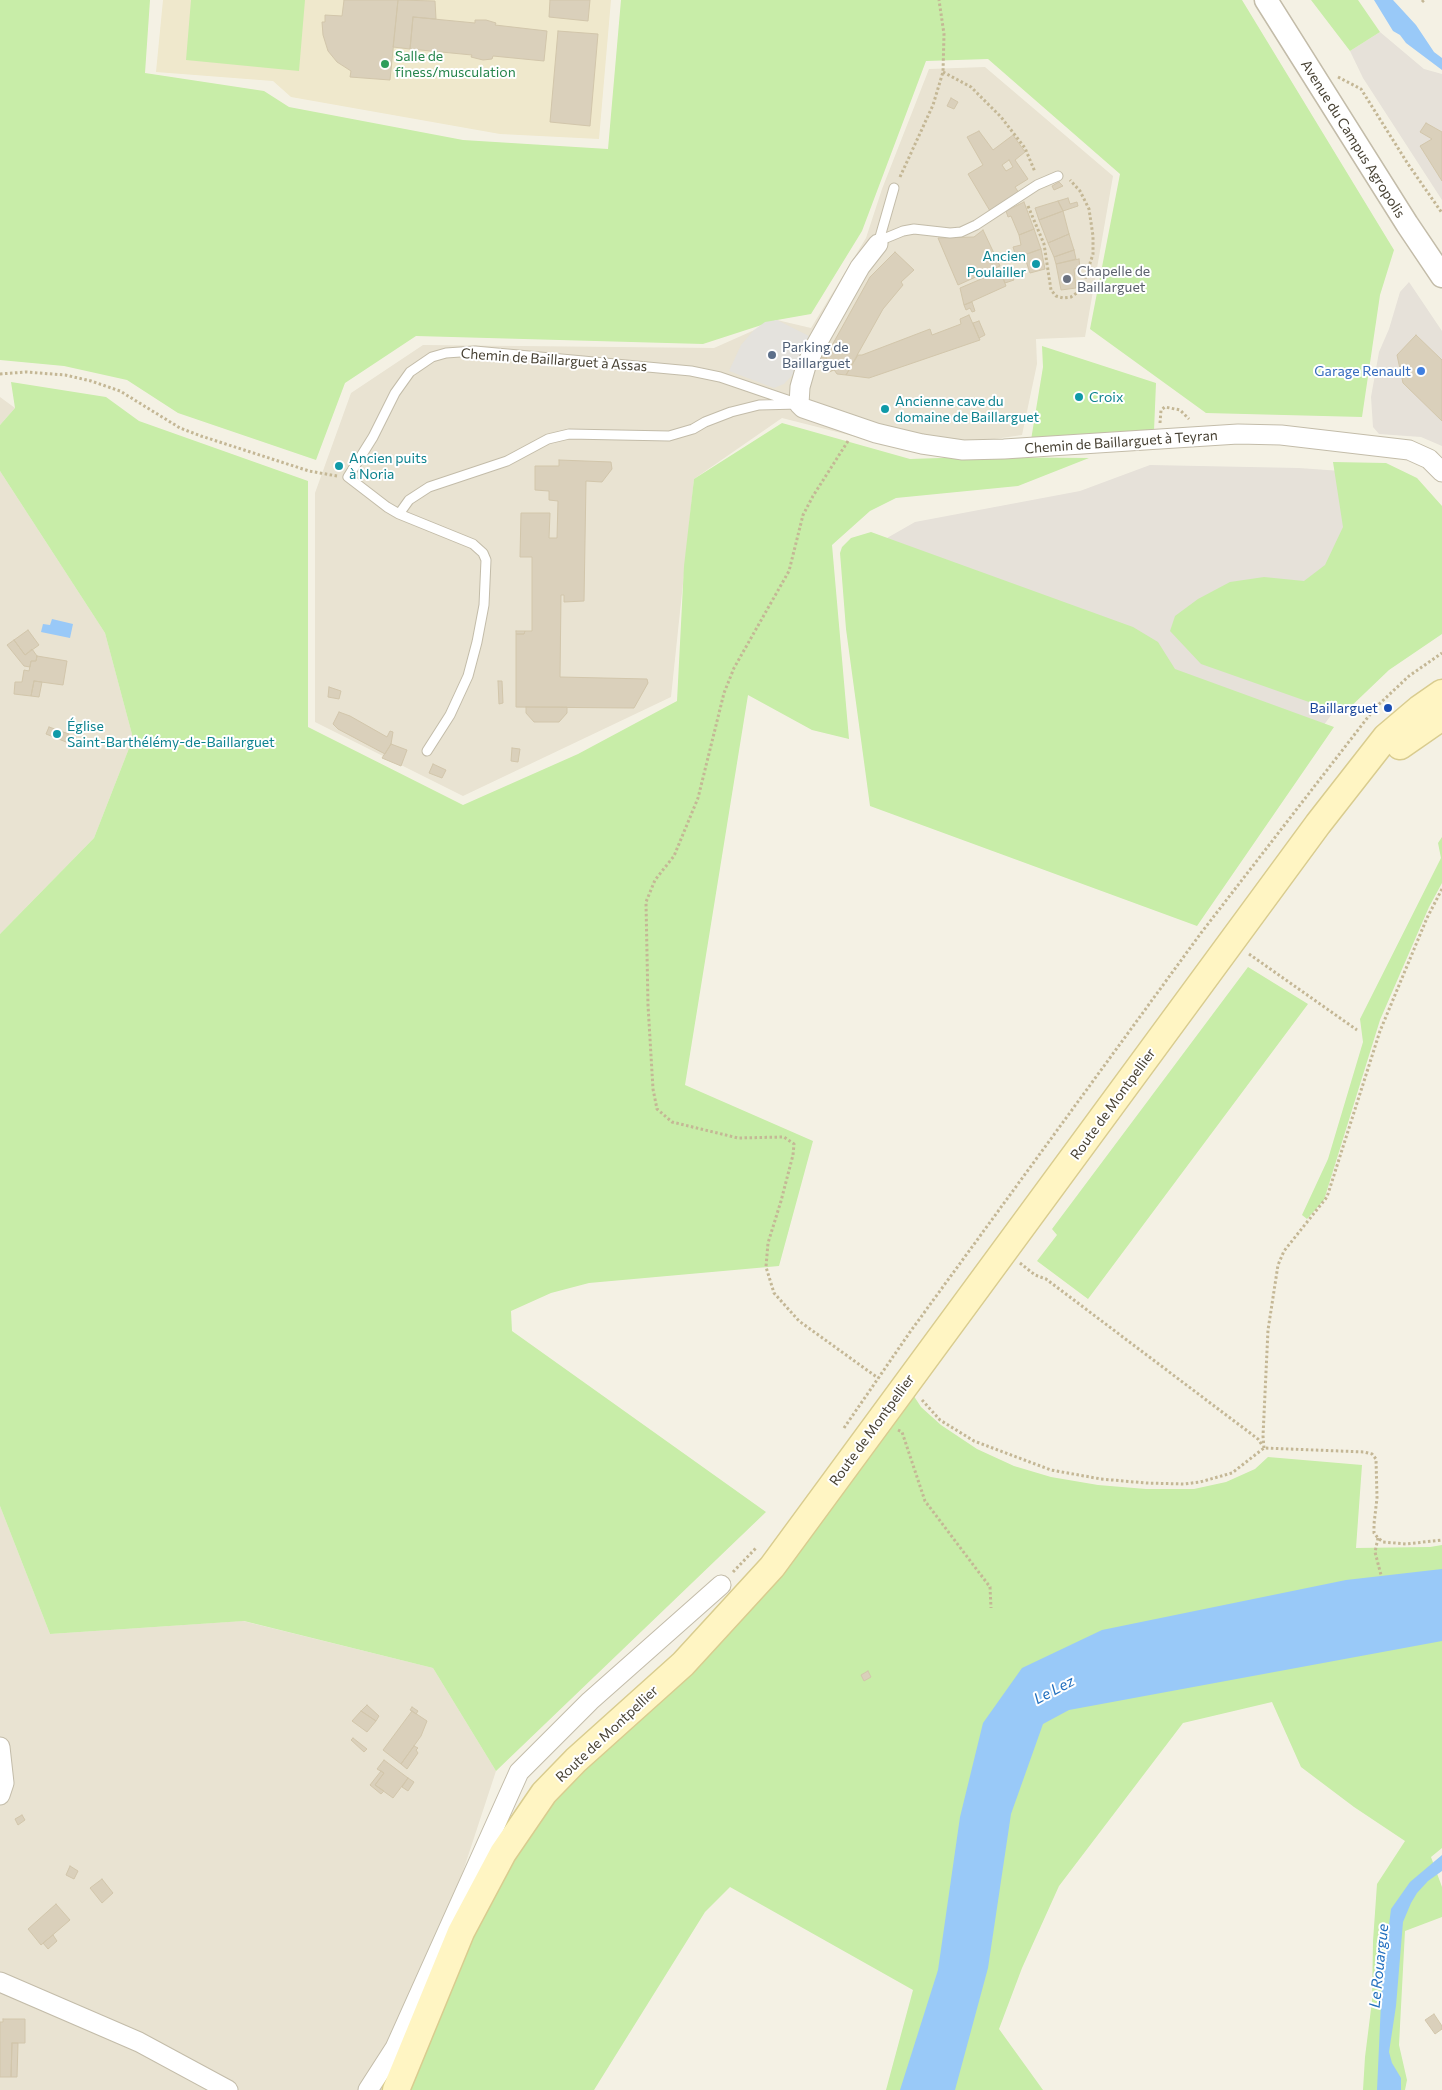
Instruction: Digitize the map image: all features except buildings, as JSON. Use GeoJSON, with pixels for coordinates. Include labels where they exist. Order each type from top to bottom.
{"type":"FeatureCollection","features":[{"type":"Feature","properties":{"kind":"main road","name":"Route de Montpellier"},"geometry":{"type":"LineString","coordinates":[[396,2090],[461,1932],[503,1853],[544,1793],[576,1760],[683,1664],[772,1567],[1318,824],[1386,737],[1419,709],[1442,693]]}},
{"type":"Feature","properties":{"kind":"main road","name":"Route de Montpellier"},"geometry":{"type":"LineString","coordinates":[[1363,768],[1442,717]]}},
{"type":"Feature","properties":{"kind":"street","name":"Avenue du Campus Agropolis"},"geometry":{"type":"LineString","coordinates":[[1266,0],[1407,224],[1442,276]]}},
{"type":"Feature","properties":{"kind":"street"},"geometry":{"type":"LineString","coordinates":[[799,404],[800,387],[806,366],[816,345],[855,276],[878,244]]}},
{"type":"Feature","properties":{"kind":"street","name":"Chemin de Baillarguet à Teyran"},"geometry":{"type":"LineString","coordinates":[[799,404],[808,411],[857,428],[922,444],[977,450],[1238,434],[1281,435],[1409,450],[1429,459],[1442,472]]}},
{"type":"Feature","properties":{"kind":"street"},"geometry":{"type":"LineString","coordinates":[[368,2090],[395,2048],[519,1772],[603,1689],[721,1585]]}},
{"type":"Feature","properties":{"kind":"street"},"geometry":{"type":"LineString","coordinates":[[0,1747],[4,1783],[0,1795]]}},
{"type":"Feature","properties":{"kind":"street"},"geometry":{"type":"LineString","coordinates":[[0,1982],[139,2042],[228,2090]]}},
{"type":"Feature","properties":{"kind":"lane"},"geometry":{"type":"LineString","coordinates":[[878,244],[886,238],[904,231],[961,232],[976,226],[1037,185],[1058,176]]}},
{"type":"Feature","properties":{"kind":"lane"},"geometry":{"type":"LineString","coordinates":[[878,244],[894,188]]}},
{"type":"Feature","properties":{"kind":"lane","name":"Chemin de Baillarguet à Assas"},"geometry":{"type":"LineString","coordinates":[[348,477],[373,437],[395,393],[410,372],[432,357],[446,353],[475,351],[691,371],[720,377],[799,404]]}},
{"type":"Feature","properties":{"kind":"lane"},"geometry":{"type":"LineString","coordinates":[[399,514],[409,500],[429,487],[507,461],[548,439],[569,434],[669,436],[693,429],[731,412],[759,406],[799,404]]}},
{"type":"Feature","properties":{"kind":"lane"},"geometry":{"type":"LineString","coordinates":[[348,477],[386,507],[399,514],[473,544],[483,553],[486,560],[484,605],[468,676],[446,722],[427,751]]}},
{"type":"Feature","properties":{"kind":"path"},"geometry":{"type":"LineString","coordinates":[[894,188],[921,134],[933,105],[943,72],[944,34],[940,0]]}},
{"type":"Feature","properties":{"kind":"path"},"geometry":{"type":"LineString","coordinates":[[943,72],[971,88],[1001,117],[1025,148],[1037,177],[1034,180],[1037,185]]}},
{"type":"Feature","properties":{"kind":"path"},"geometry":{"type":"LineString","coordinates":[[1334,75],[1361,88],[1408,164],[1442,213]]}},
{"type":"Feature","properties":{"kind":"path"},"geometry":{"type":"LineString","coordinates":[[1023,194],[1044,244],[1051,290],[1056,296],[1070,297],[1078,292],[1085,280],[1094,254],[1093,236],[1089,209],[1080,191],[1064,176],[1058,176]]}},
{"type":"Feature","properties":{"kind":"path"},"geometry":{"type":"LineString","coordinates":[[0,374],[26,372],[65,375],[91,381],[120,391],[173,424],[201,436],[309,472],[348,477]]}},
{"type":"Feature","properties":{"kind":"path"},"geometry":{"type":"LineString","coordinates":[[857,428],[813,496],[803,515],[789,571],[734,668],[724,693],[698,798],[674,856],[655,880],[646,902],[648,1005],[653,1089],[657,1109],[672,1122],[738,1138],[784,1136],[794,1144],[788,1173],[768,1243],[766,1267],[774,1293],[799,1321],[878,1378]]}},
{"type":"Feature","properties":{"kind":"path"},"geometry":{"type":"LineString","coordinates":[[841,1433],[878,1378],[1201,933],[1375,708],[1408,676],[1442,653]]}},
{"type":"Feature","properties":{"kind":"path"},"geometry":{"type":"LineString","coordinates":[[1264,1448],[1262,1436],[1268,1330],[1278,1265],[1284,1251],[1328,1198],[1380,1031],[1427,918],[1442,889]]}},
{"type":"Feature","properties":{"kind":"path"},"geometry":{"type":"LineString","coordinates":[[1232,942],[1357,1030]]}},
{"type":"Feature","properties":{"kind":"path"},"geometry":{"type":"LineString","coordinates":[[1005,1252],[1035,1275],[1046,1279],[1258,1438],[1264,1448]]}},
{"type":"Feature","properties":{"kind":"path"},"geometry":{"type":"LineString","coordinates":[[906,1384],[940,1420],[963,1436],[1021,1461],[1066,1473],[1146,1483],[1184,1484],[1200,1482],[1232,1473],[1264,1448],[1364,1452],[1372,1454],[1376,1459],[1375,1483],[1377,1498],[1374,1533],[1378,1538],[1383,1542],[1406,1544],[1442,1540]]}},
{"type":"Feature","properties":{"kind":"path"},"geometry":{"type":"LineString","coordinates":[[880,1419],[902,1432],[925,1501],[990,1587],[991,1608]]}},
{"type":"Feature","properties":{"kind":"path"},"geometry":{"type":"LineString","coordinates":[[1378,1538],[1375,1552],[1381,1575]]}},
{"type":"Feature","properties":{"kind":"path"},"geometry":{"type":"LineString","coordinates":[[721,1585],[757,1547]]}},
{"type":"Feature","properties":{"kind":"shaded area"},"geometry":{"type":"Polygon","coordinates":[[[163,0],[611,0],[599,139],[500,134],[291,97],[273,81],[156,72],[163,0]]]}},
{"type":"Feature","properties":{"kind":"shaded area"},"geometry":{"type":"Polygon","coordinates":[[[1380,32],[1424,69],[1442,74],[1442,200],[1363,78],[1350,51],[1380,32]]]}},
{"type":"Feature","properties":{"kind":"shaded area"},"geometry":{"type":"Polygon","coordinates":[[[985,67],[1113,176],[1085,337],[1036,339],[1037,364],[1022,435],[912,451],[782,418],[694,479],[671,697],[463,796],[315,722],[315,493],[351,393],[423,345],[714,348],[777,320],[811,328],[866,238],[882,189],[929,69],[985,67]]]}},
{"type":"Feature","properties":{"kind":"shaded area"},"geometry":{"type":"Polygon","coordinates":[[[1409,282],[1442,331],[1442,446],[1421,437],[1379,434],[1373,427],[1371,397],[1379,352],[1389,329],[1400,292],[1409,282]]]}},
{"type":"Feature","properties":{"kind":"shaded area","name":"Parking de Baillarguet"},"geometry":{"type":"Polygon","coordinates":[[[777,320],[815,339],[802,365],[784,384],[774,388],[729,371],[741,345],[754,330],[765,322],[777,320]]]}},
{"type":"Feature","properties":{"kind":"shaded area"},"geometry":{"type":"Polygon","coordinates":[[[0,397],[15,408],[0,425],[0,397]]]}},
{"type":"Feature","properties":{"kind":"shaded area"},"geometry":{"type":"Polygon","coordinates":[[[1150,465],[1299,468],[1369,473],[1341,702],[1187,908],[859,554],[915,522],[1080,491],[1150,465]]]}},
{"type":"Feature","properties":{"kind":"shaded area"},"geometry":{"type":"Polygon","coordinates":[[[0,471],[105,633],[133,738],[94,838],[0,934],[0,471]]]}},
{"type":"Feature","properties":{"kind":"shaded area"},"geometry":{"type":"Polygon","coordinates":[[[0,1506],[50,1634],[243,1621],[433,1668],[496,1771],[391,2090],[0,2090],[0,1506]]]}},
{"type":"Feature","properties":{"kind":"green space"},"geometry":{"type":"Polygon","coordinates":[[[0,0],[150,0],[145,73],[264,91],[289,107],[463,140],[608,149],[621,0],[1242,0],[1394,250],[1380,295],[1362,417],[1206,413],[1090,329],[1120,174],[988,59],[926,61],[862,231],[811,314],[777,320],[703,344],[416,336],[345,383],[316,460],[178,413],[127,380],[64,366],[0,360],[0,0]]]}},
{"type":"Feature","properties":{"kind":"green space"},"geometry":{"type":"Polygon","coordinates":[[[191,0],[305,0],[299,71],[186,60],[191,0]]]}},
{"type":"Feature","properties":{"kind":"green space"},"geometry":{"type":"Polygon","coordinates":[[[1311,0],[1358,0],[1380,32],[1350,51],[1311,0]]]}},
{"type":"Feature","properties":{"kind":"green space"},"geometry":{"type":"Polygon","coordinates":[[[1042,346],[1156,383],[1154,431],[1031,440],[1043,367],[1042,346]]]}},
{"type":"Feature","properties":{"kind":"green space"},"geometry":{"type":"Polygon","coordinates":[[[11,382],[106,397],[139,421],[308,481],[308,727],[463,805],[578,754],[677,701],[684,566],[694,479],[782,423],[910,459],[971,457],[1089,458],[1018,486],[896,498],[870,511],[832,545],[849,739],[812,730],[748,695],[685,1085],[813,1141],[779,1266],[589,1283],[551,1293],[511,1311],[512,1331],[766,1512],[496,1771],[433,1668],[244,1621],[50,1634],[0,1506],[0,934],[94,838],[133,738],[105,633],[0,471],[0,425],[15,408],[11,382]]]}},
{"type":"Feature","properties":{"kind":"green space"},"geometry":{"type":"Polygon","coordinates":[[[1333,462],[1386,463],[1417,478],[1442,506],[1442,634],[1389,670],[1343,714],[1201,664],[1170,631],[1175,616],[1198,599],[1230,582],[1264,577],[1304,581],[1325,565],[1343,527],[1333,462]]]}},
{"type":"Feature","properties":{"kind":"green space"},"geometry":{"type":"Polygon","coordinates":[[[871,532],[1133,627],[1158,642],[1175,669],[1334,727],[1197,926],[870,806],[846,629],[840,553],[842,547],[851,538],[871,532]]]}},
{"type":"Feature","properties":{"kind":"green space"},"geometry":{"type":"Polygon","coordinates":[[[1442,837],[1442,883],[1429,907],[1380,1020],[1324,1200],[1307,1219],[1302,1215],[1328,1159],[1363,1042],[1360,1019],[1441,858],[1438,843],[1442,837]]]}},
{"type":"Feature","properties":{"kind":"green space"},"geometry":{"type":"Polygon","coordinates":[[[1248,967],[1308,1004],[1088,1299],[1037,1261],[1057,1235],[1052,1229],[1248,967]]]}},
{"type":"Feature","properties":{"kind":"green space"},"geometry":{"type":"Polygon","coordinates":[[[906,1384],[921,1407],[941,1425],[977,1449],[1014,1466],[1051,1477],[1098,1485],[1146,1489],[1194,1489],[1226,1482],[1255,1469],[1268,1457],[1362,1465],[1356,1548],[1430,1547],[1442,1545],[1442,1848],[1431,1857],[1442,1887],[1442,1917],[1405,1931],[1399,2045],[1407,2080],[1405,2090],[1363,2090],[1372,2001],[1373,1941],[1377,1884],[1405,1841],[1354,1807],[1301,1767],[1272,1702],[1183,1723],[1059,1886],[1022,1968],[999,2029],[1043,2090],[886,2090],[913,1990],[730,1887],[705,1912],[594,2090],[396,2090],[544,1793],[683,1664],[906,1384]]]}},
{"type":"Feature","properties":{"kind":"water"},"geometry":{"type":"Polygon","coordinates":[[[1374,0],[1393,0],[1416,25],[1434,52],[1442,58],[1442,70],[1393,31],[1374,0]]]}},
{"type":"Feature","properties":{"kind":"water"},"geometry":{"type":"Polygon","coordinates":[[[52,619],[73,624],[70,638],[41,632],[43,624],[50,625],[52,619]]]}},
{"type":"Feature","properties":{"kind":"water","name":"Le Lez"},"geometry":{"type":"Polygon","coordinates":[[[1442,1569],[1442,1641],[1069,1710],[1043,1724],[1011,1814],[988,1968],[955,2090],[900,2090],[938,1970],[960,1817],[983,1723],[1022,1668],[1102,1630],[1346,1580],[1442,1569]]]}},
{"type":"Feature","properties":{"kind":"water"},"geometry":{"type":"Polygon","coordinates":[[[1442,1855],[1442,1871],[1428,1881],[1417,1893],[1403,1922],[1396,2006],[1389,2052],[1392,2063],[1401,2078],[1401,2090],[1377,2090],[1382,1981],[1391,1909],[1410,1882],[1442,1855]]]}},
{"type":"Feature","properties":{"kind":"place","name":"Salle de finess/musculation"},"geometry":{"type":"Point","coordinates":[385,64]}},
{"type":"Feature","properties":{"kind":"place","name":"Ancien Poulailler"},"geometry":{"type":"Point","coordinates":[1036,264]}},
{"type":"Feature","properties":{"kind":"place","name":"Chapelle de Baillarguet"},"geometry":{"type":"Point","coordinates":[1067,279]}},
{"type":"Feature","properties":{"kind":"place","name":"Parking de Baillarguet"},"geometry":{"type":"Point","coordinates":[772,355]}},
{"type":"Feature","properties":{"kind":"place","name":"Garage Renault"},"geometry":{"type":"Point","coordinates":[1421,371]}},
{"type":"Feature","properties":{"kind":"place","name":"Croix"},"geometry":{"type":"Point","coordinates":[1079,397]}},
{"type":"Feature","properties":{"kind":"place","name":"Ancienne cave du domaine de Baillarguet"},"geometry":{"type":"Point","coordinates":[885,409]}},
{"type":"Feature","properties":{"kind":"place","name":"Ancien puits à Noria"},"geometry":{"type":"Point","coordinates":[339,466]}},
{"type":"Feature","properties":{"kind":"place","name":"Baillarguet"},"geometry":{"type":"Point","coordinates":[1388,708]}},
{"type":"Feature","properties":{"kind":"place","name":"Église Saint-Barthélémy-de-Baillarguet"},"geometry":{"type":"Point","coordinates":[57,734]}},
{"type":"Feature","properties":{"kind":"water label","name":"Le Rouargue"},"geometry":{"type":"Point","coordinates":[1379,1966]}}]}
